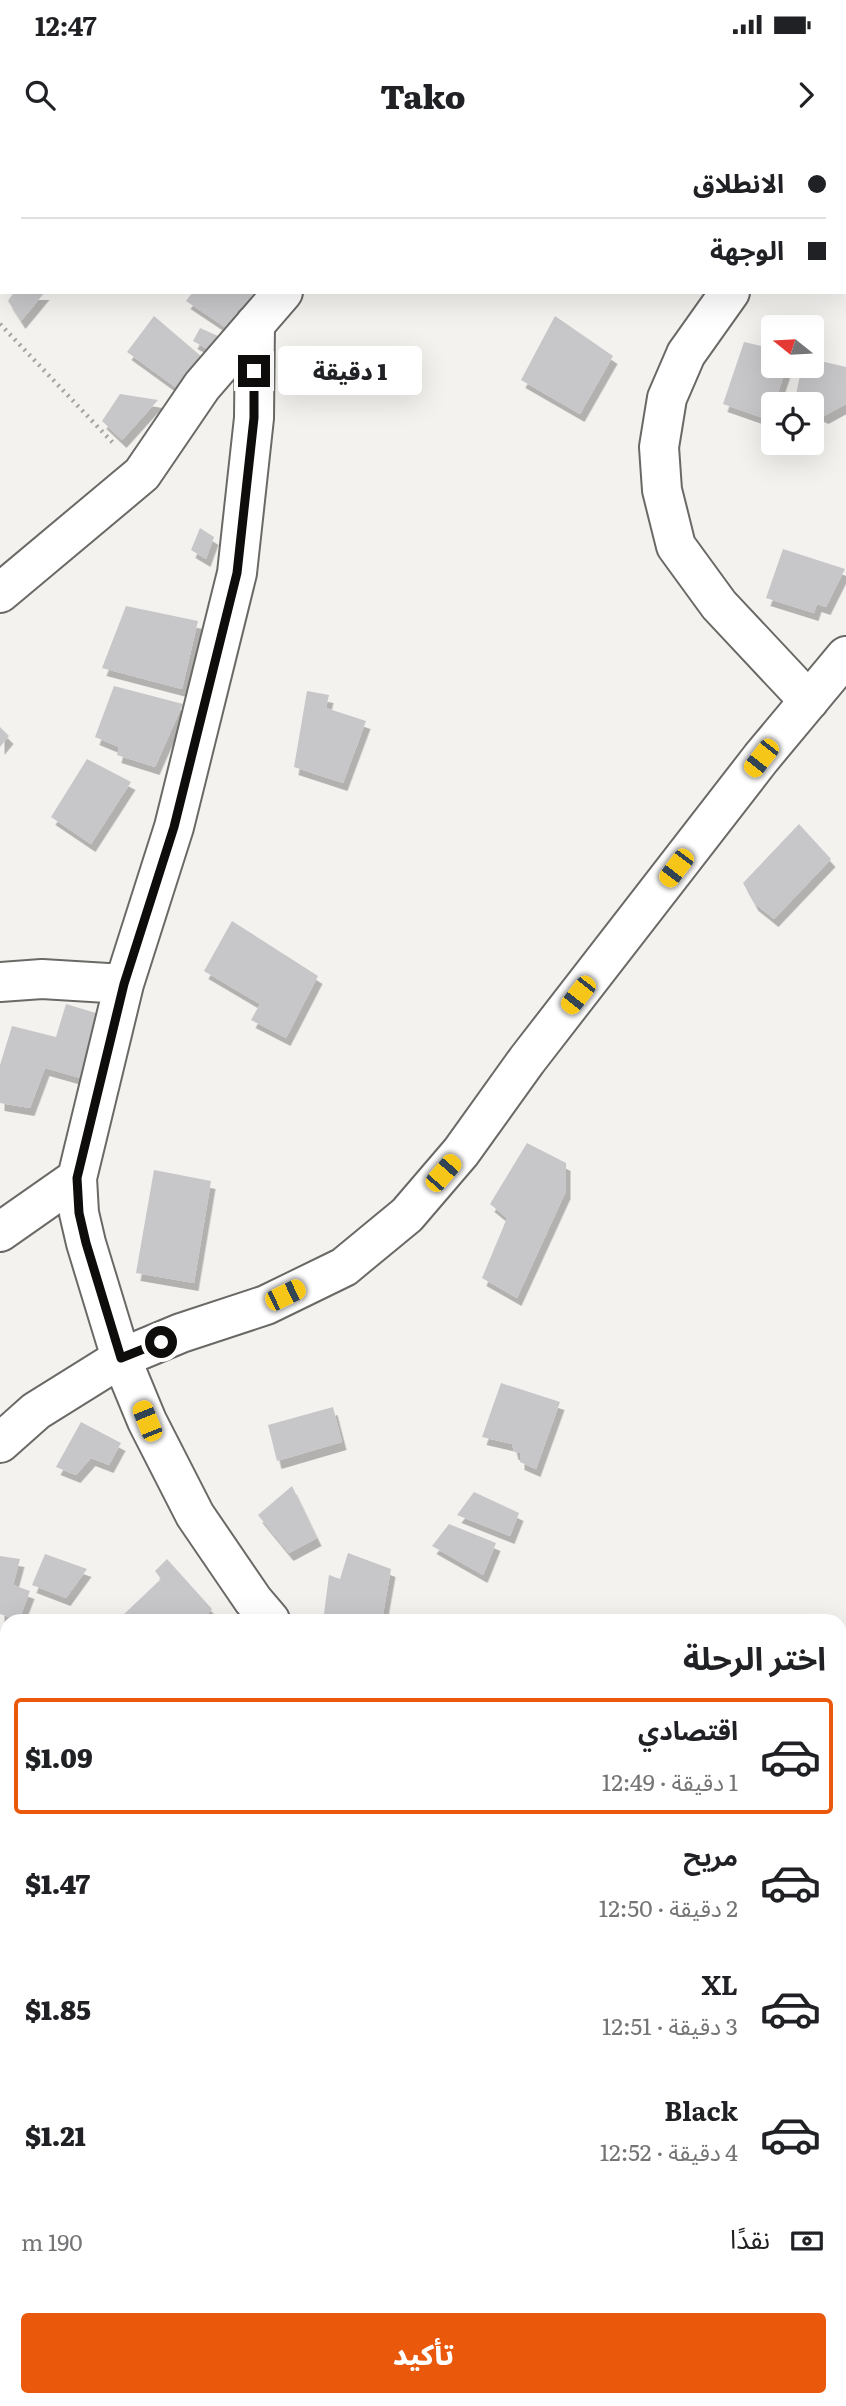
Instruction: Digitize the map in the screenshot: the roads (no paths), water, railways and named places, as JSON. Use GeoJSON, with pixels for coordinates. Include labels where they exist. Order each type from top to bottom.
{"type":"FeatureCollection","features":[{"type":"Feature","properties":{"kind":"street"},"geometry":{"type":"LineString","coordinates":[[0,593],[142,474],[201,386],[281,294]]}},
{"type":"Feature","properties":{"kind":"street"},"geometry":{"type":"LineString","coordinates":[[729,294],[686,354],[667,398],[659,447],[662,490],[676,546],[719,605],[809,701]]}},
{"type":"Feature","properties":{"kind":"street"},"geometry":{"type":"LineString","coordinates":[[255,324],[254,418],[237,573],[174,827],[124,984],[77,1178],[79,1213],[86,1243],[121,1358],[147,1421],[195,1516],[265,1614]]}},
{"type":"Feature","properties":{"kind":"street"},"geometry":{"type":"LineString","coordinates":[[0,1443],[36,1411],[121,1358],[266,1305],[344,1267],[407,1215],[461,1152],[536,1049],[761,758],[846,656]]}},
{"type":"Feature","properties":{"kind":"street"},"geometry":{"type":"LineString","coordinates":[[0,982],[42,979],[124,984]]}},
{"type":"Feature","properties":{"kind":"street"},"geometry":{"type":"LineString","coordinates":[[0,1232],[77,1178]]}}]}
